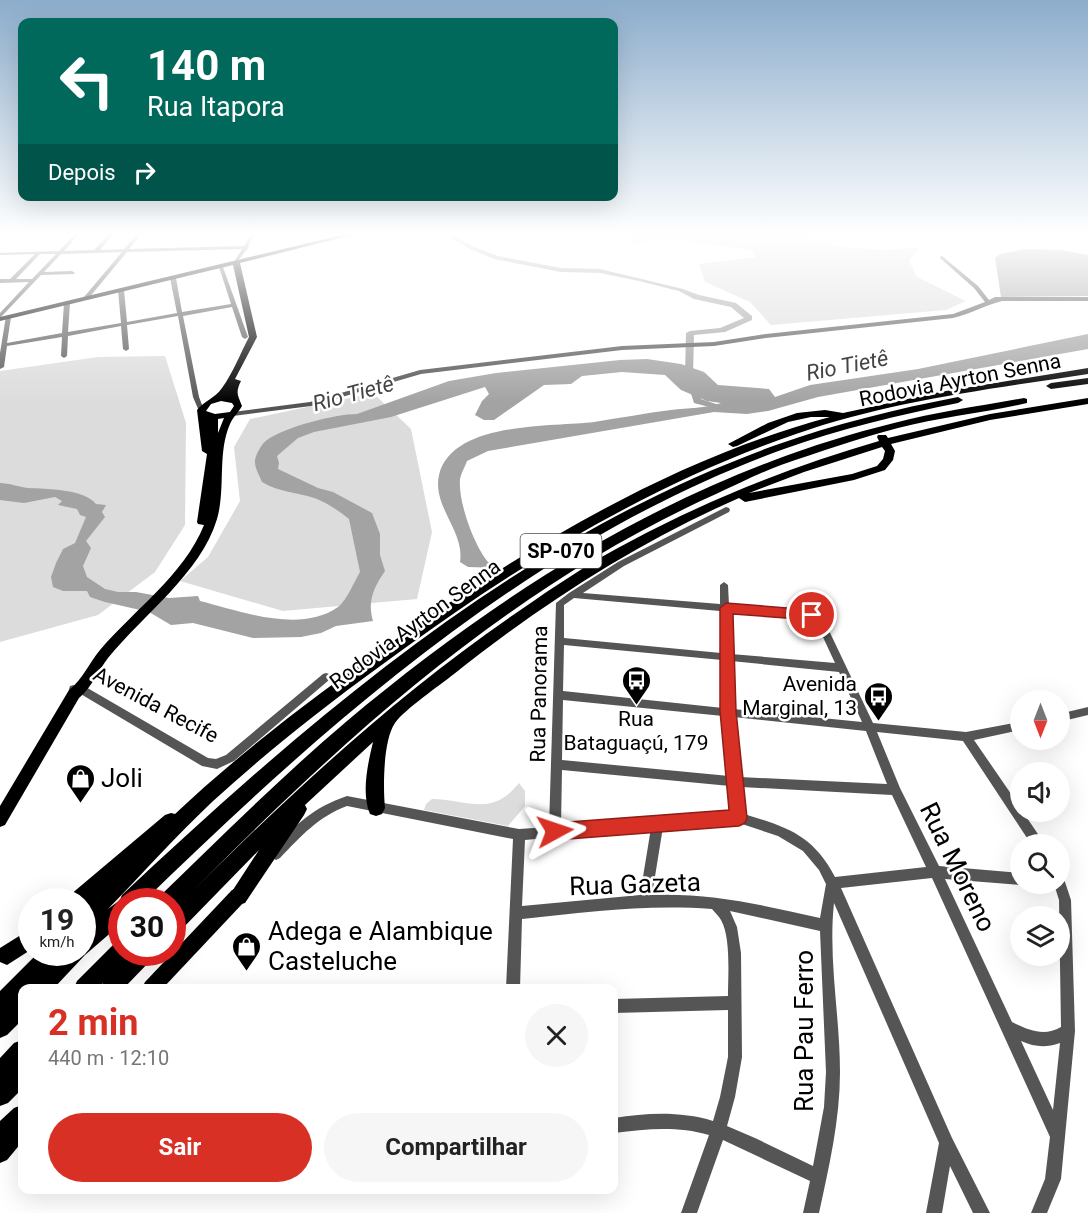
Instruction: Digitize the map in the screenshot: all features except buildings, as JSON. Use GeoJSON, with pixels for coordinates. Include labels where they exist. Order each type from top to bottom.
{"type":"FeatureCollection","features":[{"type":"Feature","properties":{"kind":"highway"},"geometry":{"type":"LineString","coordinates":[[668,480],[796,430],[888,404],[1088,371]]}},
{"type":"Feature","properties":{"kind":"highway"},"geometry":{"type":"LineString","coordinates":[[186,911],[314,786],[389,717],[531,609],[615,557],[706,508],[811,465],[911,435],[1087,392]]}},
{"type":"Feature","properties":{"kind":"highway","name":"Rodovia Ayrton Senna"},"geometry":{"type":"LineString","coordinates":[[144,888],[299,743],[440,630],[512,581],[606,526],[705,477],[777,448],[910,410],[996,394],[1087,392]]}},
{"type":"Feature","properties":{"kind":"highway","name":"Rodovia Ayrton Senna"},"geometry":{"type":"LineString","coordinates":[[181,888],[243,824],[375,706],[456,642],[523,595],[616,537],[695,497],[765,466],[835,442],[989,405],[1087,392]]}},
{"type":"Feature","properties":{"kind":"highway"},"geometry":{"type":"LineString","coordinates":[[777,448],[888,404]]}},
{"type":"Feature","properties":{"kind":"highway"},"geometry":{"type":"LineString","coordinates":[[96,908],[205,798],[297,718],[449,607],[560,538],[668,480],[693,464],[778,422],[802,413],[850,417],[878,432],[886,441],[890,451],[888,460],[882,468],[854,477],[756,495],[706,508]]}},
{"type":"Feature","properties":{"kind":"highway"},"geometry":{"type":"LineString","coordinates":[[376,808],[373,780],[375,766],[389,717]]}},
{"type":"Feature","properties":{"kind":"highway"},"geometry":{"type":"LineString","coordinates":[[238,896],[314,786]]}},
{"type":"Feature","properties":{"kind":"highway"},"geometry":{"type":"LineString","coordinates":[[93,888],[180,813],[205,798]]}},
{"type":"Feature","properties":{"kind":"highway"},"geometry":{"type":"LineString","coordinates":[[96,934],[108,922]]}},
{"type":"Feature","properties":{"kind":"highway"},"geometry":{"type":"LineString","coordinates":[[2,956],[18,946]]}},
{"type":"Feature","properties":{"kind":"highway"},"geometry":{"type":"LineString","coordinates":[[88,984],[108,964]]}},
{"type":"Feature","properties":{"kind":"highway"},"geometry":{"type":"LineString","coordinates":[[21,984],[39,966]]}},
{"type":"Feature","properties":{"kind":"highway"},"geometry":{"type":"LineString","coordinates":[[44,984],[63,966]]}},
{"type":"Feature","properties":{"kind":"highway"},"geometry":{"type":"LineString","coordinates":[[115,984],[132,966]]}},
{"type":"Feature","properties":{"kind":"highway"},"geometry":{"type":"LineString","coordinates":[[0,1005],[18,987]]}},
{"type":"Feature","properties":{"kind":"highway"},"geometry":{"type":"LineString","coordinates":[[0,1028],[18,1010]]}},
{"type":"Feature","properties":{"kind":"highway"},"geometry":{"type":"LineString","coordinates":[[0,1074],[18,1055]]}},
{"type":"Feature","properties":{"kind":"highway"},"geometry":{"type":"LineString","coordinates":[[0,1095],[18,1078]]}},
{"type":"Feature","properties":{"kind":"highway"},"geometry":{"type":"LineString","coordinates":[[0,1137],[18,1120]]}},
{"type":"Feature","properties":{"kind":"main road"},"geometry":{"type":"LineString","coordinates":[[3,317],[121,290]]}},
{"type":"Feature","properties":{"kind":"main road"},"geometry":{"type":"LineString","coordinates":[[214,400],[225,390],[253,337],[245,290]]}},
{"type":"Feature","properties":{"kind":"main road"},"geometry":{"type":"LineString","coordinates":[[233,399],[232,391],[258,336],[247,290]]}},
{"type":"Feature","properties":{"kind":"main road"},"geometry":{"type":"LineString","coordinates":[[0,820],[76,691],[132,618],[194,553],[208,531],[213,516],[222,428],[238,403],[233,399],[214,400],[204,404],[201,411],[209,466]]}},
{"type":"Feature","properties":{"kind":"main road"},"geometry":{"type":"LineString","coordinates":[[201,411],[214,417],[233,413]]}},
{"type":"Feature","properties":{"kind":"main road"},"geometry":{"type":"LineString","coordinates":[[156,592],[200,531],[204,517],[214,417]]}},
{"type":"Feature","properties":{"kind":"main road"},"geometry":{"type":"LineString","coordinates":[[155,984],[238,896]]}},
{"type":"Feature","properties":{"kind":"main road"},"geometry":{"type":"LineString","coordinates":[[0,1153],[18,1132]]}},
{"type":"Feature","properties":{"kind":"street"},"geometry":{"type":"LineString","coordinates":[[1,367],[4,345],[3,317],[25,290]]}},
{"type":"Feature","properties":{"kind":"street"},"geometry":{"type":"LineString","coordinates":[[86,298],[93,290]]}},
{"type":"Feature","properties":{"kind":"street"},"geometry":{"type":"LineString","coordinates":[[121,290],[126,349]]}},
{"type":"Feature","properties":{"kind":"street"},"geometry":{"type":"LineString","coordinates":[[176,290],[196,398],[201,411]]}},
{"type":"Feature","properties":{"kind":"street"},"geometry":{"type":"LineString","coordinates":[[229,290],[245,337]]}},
{"type":"Feature","properties":{"kind":"street"},"geometry":{"type":"LineString","coordinates":[[973,290],[983,300]]}},
{"type":"Feature","properties":{"kind":"street"},"geometry":{"type":"LineString","coordinates":[[233,413],[311,404],[420,372],[612,349],[702,345],[954,316],[970,313],[983,300],[1088,299]]}},
{"type":"Feature","properties":{"kind":"street"},"geometry":{"type":"LineString","coordinates":[[0,303],[12,303]]}},
{"type":"Feature","properties":{"kind":"street"},"geometry":{"type":"LineString","coordinates":[[64,356],[67,303]]}},
{"type":"Feature","properties":{"kind":"street"},"geometry":{"type":"LineString","coordinates":[[4,345],[234,305]]}},
{"type":"Feature","properties":{"kind":"street"},"geometry":{"type":"LineString","coordinates":[[196,398],[214,400]]}},
{"type":"Feature","properties":{"kind":"street","name":"Rua Panorama"},"geometry":{"type":"LineString","coordinates":[[555,831],[560,603],[654,546],[726,510]]}},
{"type":"Feature","properties":{"kind":"street"},"geometry":{"type":"LineString","coordinates":[[591,583],[594,597]]}},
{"type":"Feature","properties":{"kind":"street"},"geometry":{"type":"LineString","coordinates":[[724,585],[728,711],[739,818]]}},
{"type":"Feature","properties":{"kind":"street"},"geometry":{"type":"LineString","coordinates":[[572,595],[726,608]]}},
{"type":"Feature","properties":{"kind":"street","name":"Rua Moreno"},"geometry":{"type":"LineString","coordinates":[[726,608],[812,615],[820,620],[870,727],[895,790],[1058,1137]]}},
{"type":"Feature","properties":{"kind":"street"},"geometry":{"type":"LineString","coordinates":[[559,641],[843,668]]}},
{"type":"Feature","properties":{"kind":"street","name":"Avenida Recife"},"geometry":{"type":"LineString","coordinates":[[76,691],[206,763],[217,764],[230,758],[326,677]]}},
{"type":"Feature","properties":{"kind":"street"},"geometry":{"type":"LineString","coordinates":[[558,695],[966,737],[1010,728]]}},
{"type":"Feature","properties":{"kind":"street"},"geometry":{"type":"LineString","coordinates":[[1070,717],[1086,715]]}},
{"type":"Feature","properties":{"kind":"street"},"geometry":{"type":"LineString","coordinates":[[966,737],[1031,834]]}},
{"type":"Feature","properties":{"kind":"street"},"geometry":{"type":"LineString","coordinates":[[558,765],[736,782],[895,790]]}},
{"type":"Feature","properties":{"kind":"street"},"geometry":{"type":"LineString","coordinates":[[238,896],[302,825],[331,806],[347,801],[519,835],[739,818],[781,831],[807,848],[823,867],[832,883],[947,1143],[982,1213]]}},
{"type":"Feature","properties":{"kind":"street"},"geometry":{"type":"LineString","coordinates":[[645,901],[658,823]]}},
{"type":"Feature","properties":{"kind":"street"},"geometry":{"type":"LineString","coordinates":[[513,984],[519,835]]}},
{"type":"Feature","properties":{"kind":"street"},"geometry":{"type":"LineString","coordinates":[[832,883],[935,872],[1010,878]]}},
{"type":"Feature","properties":{"kind":"street","name":"Rua Pau Ferro"},"geometry":{"type":"LineString","coordinates":[[810,1213],[832,1107],[834,1071],[826,926],[832,883]]}},
{"type":"Feature","properties":{"kind":"street"},"geometry":{"type":"LineString","coordinates":[[1039,1213],[1053,1179],[1068,1030],[1063,894]]}},
{"type":"Feature","properties":{"kind":"street","name":"Rua Gazeta"},"geometry":{"type":"LineString","coordinates":[[516,913],[645,901],[715,903],[826,926]]}},
{"type":"Feature","properties":{"kind":"street"},"geometry":{"type":"LineString","coordinates":[[689,1213],[733,1073],[734,953],[731,927],[725,914],[715,903]]}},
{"type":"Feature","properties":{"kind":"street"},"geometry":{"type":"LineString","coordinates":[[618,1006],[735,1003]]}},
{"type":"Feature","properties":{"kind":"street"},"geometry":{"type":"LineString","coordinates":[[1007,1028],[1029,1038],[1044,1040],[1057,1038],[1068,1030]]}},
{"type":"Feature","properties":{"kind":"street"},"geometry":{"type":"LineString","coordinates":[[618,1125],[679,1120],[717,1129],[819,1177]]}},
{"type":"Feature","properties":{"kind":"street"},"geometry":{"type":"LineString","coordinates":[[934,1213],[947,1143]]}},
{"type":"Feature","properties":{"kind":"shaded area"},"geometry":{"type":"Polygon","coordinates":[[[722,290],[943,290],[966,301],[946,310],[771,325],[750,302],[722,290]]]}},
{"type":"Feature","properties":{"kind":"shaded area"},"geometry":{"type":"Polygon","coordinates":[[[1000,290],[1088,290],[1088,296],[1001,297],[1000,290]]]}},
{"type":"Feature","properties":{"kind":"shaded area","name":"Rio Tietê"},"geometry":{"type":"Polygon","coordinates":[[[1088,334],[1088,349],[818,397],[768,411],[747,414],[714,412],[488,451],[467,461],[460,488],[464,511],[477,545],[488,562],[497,562],[500,568],[468,567],[460,562],[458,540],[440,498],[439,475],[448,457],[463,445],[483,436],[506,430],[594,422],[721,403],[707,401],[681,390],[665,375],[622,372],[582,376],[571,384],[544,385],[494,420],[484,420],[475,415],[482,401],[489,394],[485,387],[391,417],[314,432],[298,438],[277,456],[278,469],[318,488],[333,492],[372,513],[380,534],[380,555],[385,571],[371,601],[373,621],[336,626],[321,633],[301,637],[253,638],[193,623],[171,625],[149,612],[90,597],[87,591],[63,591],[53,587],[51,577],[56,563],[63,549],[75,543],[86,517],[80,515],[77,509],[58,505],[62,501],[55,497],[24,503],[0,500],[0,483],[74,493],[83,495],[96,504],[106,505],[102,512],[105,517],[86,541],[91,548],[83,566],[87,577],[105,589],[169,598],[198,596],[200,601],[251,614],[288,620],[306,619],[323,615],[338,607],[360,572],[349,519],[317,499],[269,486],[262,482],[257,471],[255,460],[263,444],[275,435],[298,426],[336,416],[357,414],[449,381],[496,373],[647,359],[681,364],[704,372],[718,385],[769,389],[775,397],[810,385],[918,369],[1088,334]]]}},
{"type":"Feature","properties":{"kind":"shaded area"},"geometry":{"type":"Polygon","coordinates":[[[165,356],[186,423],[185,525],[155,572],[98,615],[0,642],[0,371],[98,357],[165,356]]]}},
{"type":"Feature","properties":{"kind":"shaded area"},"geometry":{"type":"Polygon","coordinates":[[[373,393],[411,429],[432,532],[417,599],[283,611],[180,581],[208,557],[240,501],[234,447],[250,419],[373,393]]]}},
{"type":"Feature","properties":{"kind":"shaded area"},"geometry":{"type":"Polygon","coordinates":[[[519,783],[525,791],[525,806],[508,826],[424,810],[426,804],[432,799],[489,803],[499,800],[519,783]]]}},
{"type":"Feature","properties":{"kind":"waterway"},"geometry":{"type":"LineString","coordinates":[[680,290],[697,297],[733,305],[749,318],[722,330],[690,333],[689,375],[697,401],[724,408]]}},
{"type":"Feature","properties":{"kind":"place","name":"Rua Bataguaçú, 179"},"geometry":{"type":"Point","coordinates":[636,706]}},
{"type":"Feature","properties":{"kind":"place","name":"Avenida Marginal, 13"},"geometry":{"type":"Point","coordinates":[878,722]}},
{"type":"Feature","properties":{"kind":"place","name":"Joli"},"geometry":{"type":"Point","coordinates":[80,804]}},
{"type":"Feature","properties":{"kind":"place","name":"Adega e Alambique Casteluche"},"geometry":{"type":"Point","coordinates":[247,972]}},
{"type":"Feature","properties":{"kind":"route"},"geometry":{"type":"LineString","coordinates":[[555,831],[690,819],[739,818],[728,711],[726,608],[812,615]]}}]}
